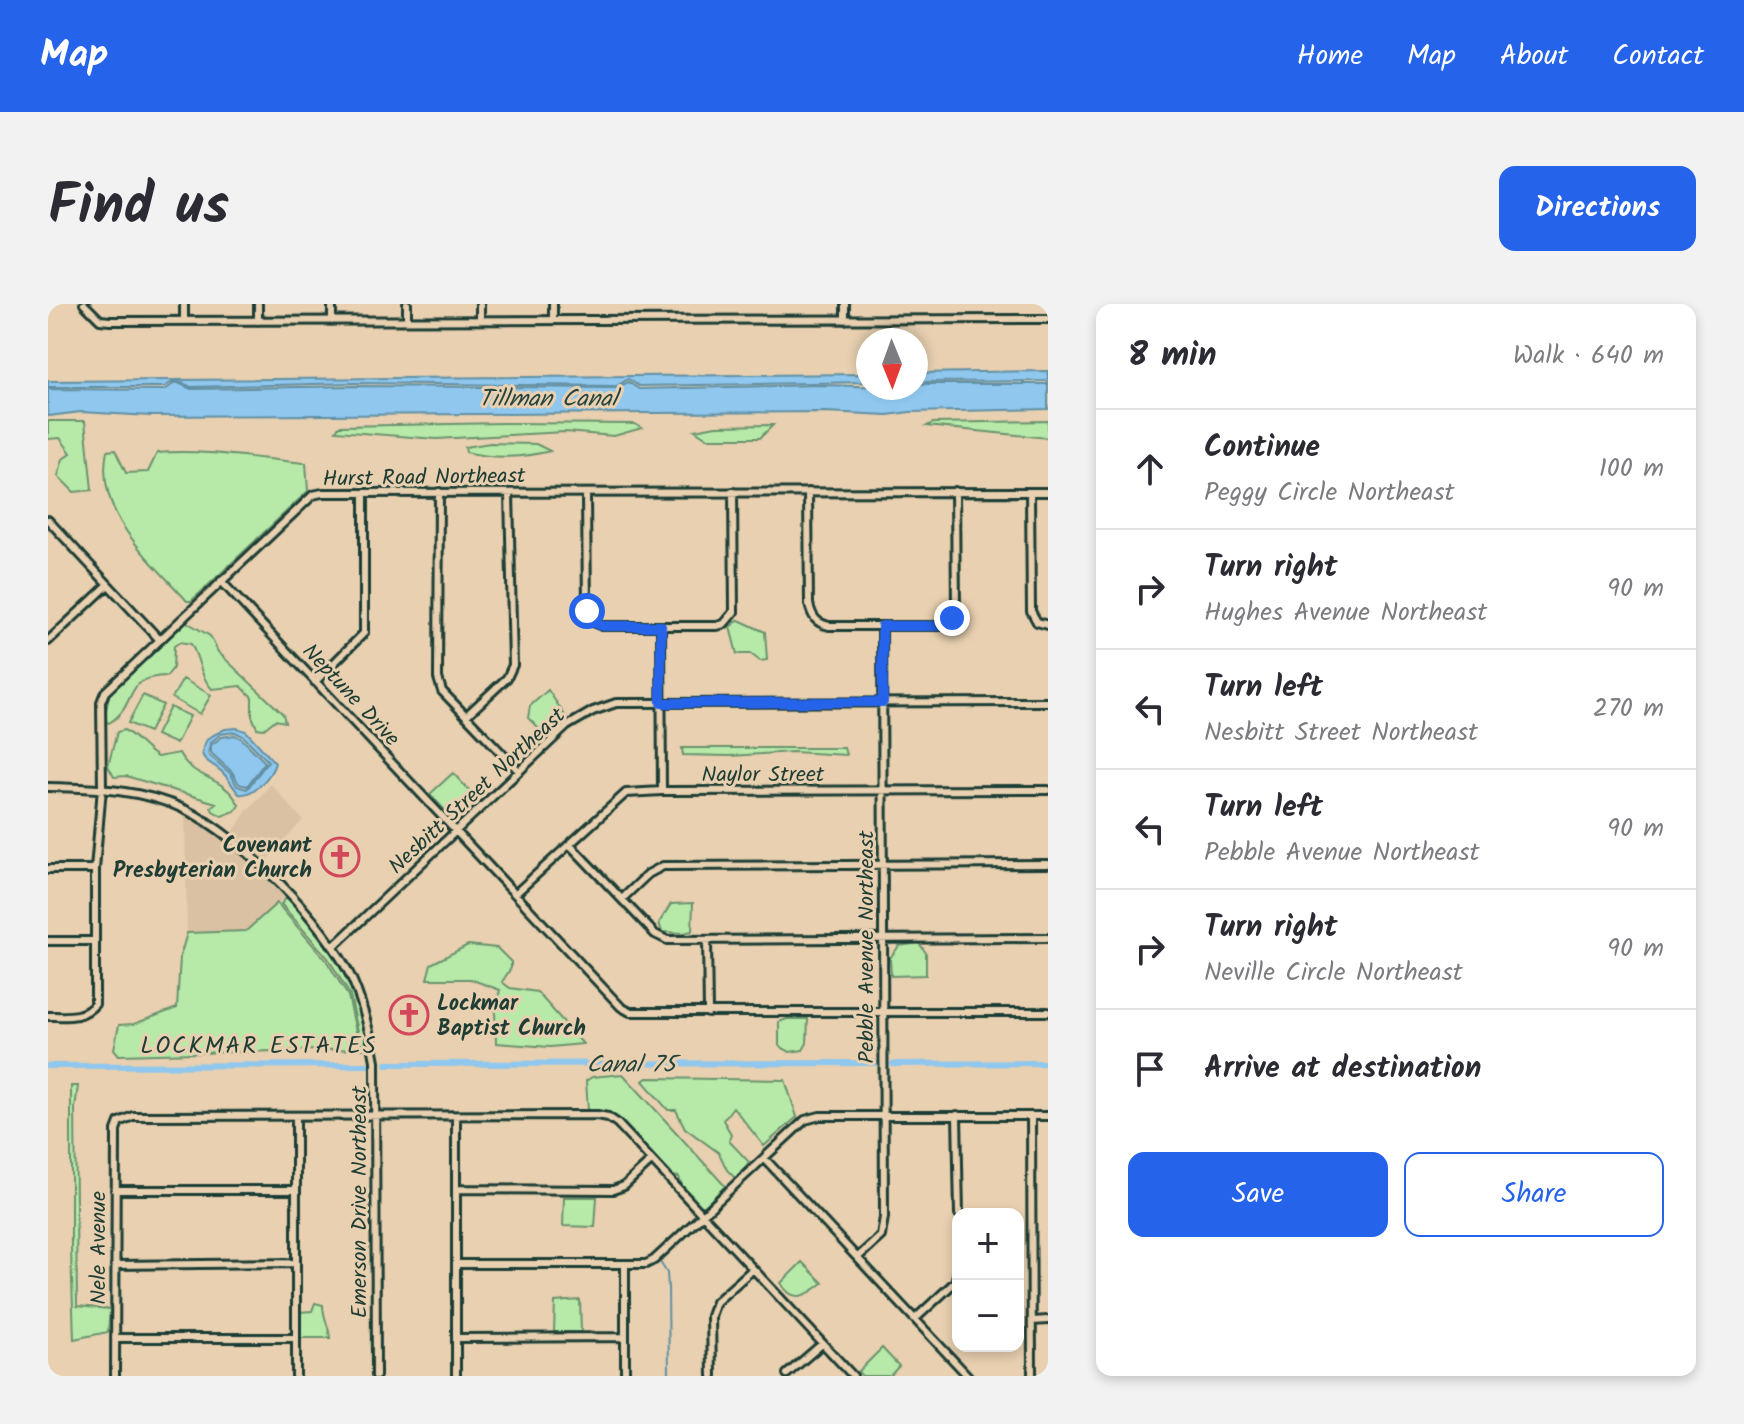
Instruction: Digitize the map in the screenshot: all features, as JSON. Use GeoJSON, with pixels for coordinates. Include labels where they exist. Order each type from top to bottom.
{"type":"FeatureCollection","features":[{"type":"Feature","properties":{"kind":"street"},"geometry":{"type":"LineString","coordinates":[[84,304],[100,320],[1048,319]]}},
{"type":"Feature","properties":{"kind":"street"},"geometry":{"type":"LineString","coordinates":[[184,304],[184,321]]}},
{"type":"Feature","properties":{"kind":"street"},"geometry":{"type":"LineString","coordinates":[[258,304],[258,321]]}},
{"type":"Feature","properties":{"kind":"street"},"geometry":{"type":"LineString","coordinates":[[332,304],[332,321]]}},
{"type":"Feature","properties":{"kind":"street"},"geometry":{"type":"LineString","coordinates":[[407,304],[407,320]]}},
{"type":"Feature","properties":{"kind":"street"},"geometry":{"type":"LineString","coordinates":[[480,304],[480,319]]}},
{"type":"Feature","properties":{"kind":"street"},"geometry":{"type":"LineString","coordinates":[[553,304],[553,320]]}},
{"type":"Feature","properties":{"kind":"street"},"geometry":{"type":"LineString","coordinates":[[845,304],[845,320]]}},
{"type":"Feature","properties":{"kind":"street"},"geometry":{"type":"LineString","coordinates":[[808,492],[809,604],[812,616],[820,624],[829,626],[940,626],[952,618],[956,609],[955,491]]}},
{"type":"Feature","properties":{"kind":"street"},"geometry":{"type":"LineString","coordinates":[[439,492],[438,678],[442,691],[518,770]]}},
{"type":"Feature","properties":{"kind":"street","name":"Hurst Road Northeast"},"geometry":{"type":"LineString","coordinates":[[48,1016],[75,1016],[90,1011],[95,1004],[95,869],[102,788],[101,702],[105,692],[158,638],[313,495],[439,492],[1048,492]]}},
{"type":"Feature","properties":{"kind":"street"},"geometry":{"type":"LineString","coordinates":[[586,493],[587,611],[593,622],[602,626],[717,626],[731,618],[734,612],[733,492]]}},
{"type":"Feature","properties":{"kind":"street"},"geometry":{"type":"LineString","coordinates":[[1030,492],[1031,611],[1037,622],[1048,625]]}},
{"type":"Feature","properties":{"kind":"street"},"geometry":{"type":"LineString","coordinates":[[315,682],[364,633],[364,493]]}},
{"type":"Feature","properties":{"kind":"street"},"geometry":{"type":"LineString","coordinates":[[466,716],[507,678],[513,665],[509,493]]}},
{"type":"Feature","properties":{"kind":"street"},"geometry":{"type":"LineString","coordinates":[[48,520],[158,638]]}},
{"type":"Feature","properties":{"kind":"street","name":"Neptune Drive"},"geometry":{"type":"LineString","coordinates":[[221,581],[621,1007],[630,1012],[708,1013]]}},
{"type":"Feature","properties":{"kind":"street"},"geometry":{"type":"LineString","coordinates":[[50,636],[108,585]]}},
{"type":"Feature","properties":{"kind":"street"},"geometry":{"type":"LineString","coordinates":[[661,626],[662,791]]}},
{"type":"Feature","properties":{"kind":"street","name":"Pebble Avenue Northeast"},"geometry":{"type":"LineString","coordinates":[[858,1257],[881,1236],[883,1225],[882,626]]}},
{"type":"Feature","properties":{"kind":"street","name":"Nesbitt Street Northeast"},"geometry":{"type":"LineString","coordinates":[[333,947],[567,726],[593,711],[616,703],[1048,702]]}},
{"type":"Feature","properties":{"kind":"street","name":"Emerson Drive Northeast"},"geometry":{"type":"LineString","coordinates":[[48,787],[102,788],[156,800],[185,810],[212,826],[235,842],[290,896],[333,947],[351,977],[370,1031],[375,1061],[376,1376]]}},
{"type":"Feature","properties":{"kind":"street","name":"Naylor Street"},"geometry":{"type":"LineString","coordinates":[[516,893],[626,793],[1048,790]]}},
{"type":"Feature","properties":{"kind":"street"},"geometry":{"type":"LineString","coordinates":[[570,845],[655,934],[667,940],[1048,938]]}},
{"type":"Feature","properties":{"kind":"street"},"geometry":{"type":"LineString","coordinates":[[622,899],[648,874],[663,866],[1048,864]]}},
{"type":"Feature","properties":{"kind":"street"},"geometry":{"type":"LineString","coordinates":[[48,869],[95,869]]}},
{"type":"Feature","properties":{"kind":"street"},"geometry":{"type":"LineString","coordinates":[[707,940],[708,1013],[1048,1012]]}},
{"type":"Feature","properties":{"kind":"street"},"geometry":{"type":"LineString","coordinates":[[48,941],[94,941]]}},
{"type":"Feature","properties":{"kind":"street"},"geometry":{"type":"LineString","coordinates":[[957,1115],[959,1208]]}},
{"type":"Feature","properties":{"kind":"street","name":"Nele Avenue"},"geometry":{"type":"LineString","coordinates":[[115,1376],[115,1190],[116,1130],[119,1122],[133,1116],[296,1117]]}},
{"type":"Feature","properties":{"kind":"street"},"geometry":{"type":"LineString","coordinates":[[296,1376],[296,1117],[376,1116],[608,1117],[853,1376]]}},
{"type":"Feature","properties":{"kind":"street"},"geometry":{"type":"LineString","coordinates":[[456,1116],[456,1376]]}},
{"type":"Feature","properties":{"kind":"street"},"geometry":{"type":"LineString","coordinates":[[456,1264],[646,1264],[654,1260],[805,1120],[820,1116],[1048,1116]]}},
{"type":"Feature","properties":{"kind":"street"},"geometry":{"type":"LineString","coordinates":[[1031,1116],[1032,1376]]}},
{"type":"Feature","properties":{"kind":"street"},"geometry":{"type":"LineString","coordinates":[[764,1158],[963,1374]]}},
{"type":"Feature","properties":{"kind":"street"},"geometry":{"type":"LineString","coordinates":[[456,1189],[613,1190],[624,1186],[651,1161]]}},
{"type":"Feature","properties":{"kind":"street"},"geometry":{"type":"LineString","coordinates":[[115,1190],[296,1190]]}},
{"type":"Feature","properties":{"kind":"street"},"geometry":{"type":"LineString","coordinates":[[115,1265],[296,1263]]}},
{"type":"Feature","properties":{"kind":"street"},"geometry":{"type":"LineString","coordinates":[[625,1264],[625,1376]]}},
{"type":"Feature","properties":{"kind":"street"},"geometry":{"type":"LineString","coordinates":[[712,1376],[711,1316],[716,1302],[753,1269]]}},
{"type":"Feature","properties":{"kind":"street"},"geometry":{"type":"LineString","coordinates":[[915,1319],[956,1280]]}},
{"type":"Feature","properties":{"kind":"street"},"geometry":{"type":"LineString","coordinates":[[1032,1321],[1048,1320]]}},
{"type":"Feature","properties":{"kind":"street"},"geometry":{"type":"LineString","coordinates":[[456,1338],[625,1337]]}},
{"type":"Feature","properties":{"kind":"street"},"geometry":{"type":"LineString","coordinates":[[115,1338],[296,1338]]}},
{"type":"Feature","properties":{"kind":"street"},"geometry":{"type":"LineString","coordinates":[[787,1374],[822,1344]]}},
{"type":"Feature","properties":{"kind":"shaded area"},"geometry":{"type":"Polygon","coordinates":[[[271,784],[303,820],[263,864],[231,835],[271,784]]]}},
{"type":"Feature","properties":{"kind":"shaded area"},"geometry":{"type":"Polygon","coordinates":[[[185,815],[230,843],[285,897],[246,931],[187,933],[185,815]]]}},
{"type":"Feature","properties":{"kind":"green space"},"geometry":{"type":"Polygon","coordinates":[[[48,421],[85,421],[92,490],[74,492],[58,476],[63,459],[71,453],[60,438],[48,439],[48,421]]]}},
{"type":"Feature","properties":{"kind":"green space"},"geometry":{"type":"Polygon","coordinates":[[[1048,421],[1048,438],[927,426],[933,423],[1048,421]]]}},
{"type":"Feature","properties":{"kind":"green space"},"geometry":{"type":"Polygon","coordinates":[[[635,424],[642,428],[614,436],[565,432],[436,439],[336,431],[339,426],[635,424]]]}},
{"type":"Feature","properties":{"kind":"green space"},"geometry":{"type":"Polygon","coordinates":[[[773,425],[760,438],[707,438],[695,430],[716,426],[773,425]]]}},
{"type":"Feature","properties":{"kind":"green space"},"geometry":{"type":"Polygon","coordinates":[[[490,443],[536,444],[550,451],[508,457],[466,452],[465,447],[490,443]]]}},
{"type":"Feature","properties":{"kind":"green space"},"geometry":{"type":"Polygon","coordinates":[[[115,450],[126,473],[148,472],[157,453],[213,453],[306,463],[308,491],[200,593],[187,601],[128,534],[117,515],[105,474],[107,451],[115,450]]]}},
{"type":"Feature","properties":{"kind":"green space"},"geometry":{"type":"Polygon","coordinates":[[[739,620],[765,632],[767,660],[760,661],[751,654],[737,654],[730,627],[739,620]]]}},
{"type":"Feature","properties":{"kind":"green space"},"geometry":{"type":"Polygon","coordinates":[[[185,621],[210,636],[218,652],[283,714],[285,722],[275,720],[264,729],[257,728],[252,716],[252,697],[241,686],[212,689],[191,644],[180,642],[174,646],[173,668],[167,676],[142,681],[118,716],[109,723],[104,720],[110,692],[185,621]]]}},
{"type":"Feature","properties":{"kind":"green space"},"geometry":{"type":"Polygon","coordinates":[[[183,679],[211,695],[200,714],[172,698],[183,679]]]}},
{"type":"Feature","properties":{"kind":"green space"},"geometry":{"type":"Polygon","coordinates":[[[548,690],[566,717],[543,733],[528,718],[530,706],[548,690]]]}},
{"type":"Feature","properties":{"kind":"green space"},"geometry":{"type":"Polygon","coordinates":[[[143,695],[163,705],[149,732],[128,723],[143,695]]]}},
{"type":"Feature","properties":{"kind":"green space"},"geometry":{"type":"Polygon","coordinates":[[[170,707],[190,716],[176,744],[156,735],[170,707]]]}},
{"type":"Feature","properties":{"kind":"green space"},"geometry":{"type":"Polygon","coordinates":[[[124,730],[157,757],[179,753],[192,769],[217,782],[232,795],[239,805],[235,811],[222,816],[211,807],[216,803],[126,776],[114,777],[108,766],[117,732],[124,730]]]}},
{"type":"Feature","properties":{"kind":"green space"},"geometry":{"type":"Polygon","coordinates":[[[682,748],[844,748],[846,755],[793,752],[683,755],[682,748]]]}},
{"type":"Feature","properties":{"kind":"green space"},"geometry":{"type":"Polygon","coordinates":[[[453,773],[476,798],[452,818],[430,794],[453,773]]]}},
{"type":"Feature","properties":{"kind":"green space"},"geometry":{"type":"Polygon","coordinates":[[[287,897],[329,949],[350,985],[359,1005],[370,1049],[362,1049],[350,995],[328,958],[281,904],[287,897]]]}},
{"type":"Feature","properties":{"kind":"green space"},"geometry":{"type":"Polygon","coordinates":[[[277,903],[326,960],[348,996],[360,1049],[119,1055],[114,1049],[119,1025],[134,1024],[177,1008],[180,957],[187,933],[246,931],[277,903]]]}},
{"type":"Feature","properties":{"kind":"green space"},"geometry":{"type":"Polygon","coordinates":[[[693,903],[692,931],[662,932],[659,923],[671,904],[693,903]]]}},
{"type":"Feature","properties":{"kind":"green space"},"geometry":{"type":"Polygon","coordinates":[[[919,943],[926,953],[926,975],[891,976],[890,958],[899,946],[919,943]]]}},
{"type":"Feature","properties":{"kind":"green space"},"geometry":{"type":"Polygon","coordinates":[[[468,945],[497,948],[511,962],[511,968],[502,982],[510,988],[537,992],[583,1044],[550,1047],[496,1043],[495,1010],[500,990],[470,979],[427,979],[431,964],[468,945]]]}},
{"type":"Feature","properties":{"kind":"green space"},"geometry":{"type":"Polygon","coordinates":[[[808,1019],[807,1043],[803,1050],[790,1052],[779,1046],[779,1022],[808,1019]]]}},
{"type":"Feature","properties":{"kind":"green space"},"geometry":{"type":"Polygon","coordinates":[[[623,1074],[725,1186],[705,1206],[700,1206],[684,1191],[679,1177],[673,1176],[624,1126],[601,1113],[588,1110],[586,1081],[592,1077],[623,1074]]]}},
{"type":"Feature","properties":{"kind":"green space"},"geometry":{"type":"Polygon","coordinates":[[[647,1078],[785,1080],[797,1117],[764,1146],[733,1107],[723,1120],[731,1134],[729,1141],[749,1162],[736,1179],[727,1170],[719,1153],[685,1128],[676,1110],[668,1110],[643,1081],[647,1078]]]}},
{"type":"Feature","properties":{"kind":"green space"},"geometry":{"type":"Polygon","coordinates":[[[71,1086],[78,1086],[75,1108],[77,1306],[110,1309],[108,1332],[74,1339],[71,1249],[71,1086]]]}},
{"type":"Feature","properties":{"kind":"green space"},"geometry":{"type":"Polygon","coordinates":[[[564,1197],[597,1197],[595,1227],[563,1226],[564,1197]]]}},
{"type":"Feature","properties":{"kind":"green space"},"geometry":{"type":"Polygon","coordinates":[[[802,1262],[823,1283],[806,1294],[796,1296],[781,1283],[802,1262]]]}},
{"type":"Feature","properties":{"kind":"green space"},"geometry":{"type":"Polygon","coordinates":[[[580,1300],[581,1332],[554,1332],[555,1302],[580,1300]]]}},
{"type":"Feature","properties":{"kind":"green space"},"geometry":{"type":"Polygon","coordinates":[[[315,1303],[323,1305],[330,1338],[299,1338],[299,1312],[312,1311],[315,1303]]]}},
{"type":"Feature","properties":{"kind":"green space"},"geometry":{"type":"Polygon","coordinates":[[[882,1348],[899,1366],[890,1376],[862,1376],[858,1372],[882,1348]]]}},
{"type":"Feature","properties":{"kind":"water"},"geometry":{"type":"Polygon","coordinates":[[[1048,371],[1048,381],[928,382],[928,373],[1048,371]]]}},
{"type":"Feature","properties":{"kind":"water"},"geometry":{"type":"Polygon","coordinates":[[[856,374],[856,382],[639,386],[628,379],[617,386],[354,383],[191,387],[176,380],[164,387],[48,387],[48,381],[856,374]]]}},
{"type":"Feature","properties":{"kind":"water","name":"Tillman Canal"},"geometry":{"type":"Polygon","coordinates":[[[176,382],[191,389],[354,386],[617,388],[628,382],[639,389],[856,386],[856,400],[928,400],[928,384],[1048,384],[1048,409],[888,415],[824,412],[151,416],[81,412],[48,416],[48,389],[165,390],[176,382]]]}},
{"type":"Feature","properties":{"kind":"water"},"geometry":{"type":"Polygon","coordinates":[[[225,729],[246,731],[275,763],[266,779],[250,792],[239,794],[223,773],[203,756],[208,738],[225,729]],[[235,732],[221,734],[210,743],[208,754],[231,774],[237,786],[247,789],[268,761],[235,732]]]}},
{"type":"Feature","properties":{"kind":"water"},"geometry":{"type":"Polygon","coordinates":[[[235,735],[265,762],[247,786],[239,784],[232,772],[211,753],[211,745],[222,737],[235,735]]]}},
{"type":"Feature","properties":{"kind":"waterway","name":"Canal 75"},"geometry":{"type":"LineString","coordinates":[[387,1064],[875,1063]]}},
{"type":"Feature","properties":{"kind":"waterway","name":"Canal 75"},"geometry":{"type":"LineString","coordinates":[[893,1064],[1048,1063]]}},
{"type":"Feature","properties":{"kind":"waterway","name":"Canal 75"},"geometry":{"type":"LineString","coordinates":[[48,1066],[369,1065]]}},
{"type":"Feature","properties":{"kind":"waterway"},"geometry":{"type":"LineString","coordinates":[[660,1262],[667,1273],[669,1376]]}},
{"type":"Feature","properties":{"kind":"place","name":"Covenant Presbyterian Church"},"geometry":{"type":"Point","coordinates":[340,857]}},
{"type":"Feature","properties":{"kind":"place","name":"Lockmar Baptist Church"},"geometry":{"type":"Point","coordinates":[409,1015]}},
{"type":"Feature","properties":{"kind":"district","name":"LOCKMAR ESTATES"},"geometry":{"type":"Point","coordinates":[259,1045]}},
{"type":"Feature","properties":{"kind":"route"},"geometry":{"type":"LineString","coordinates":[[587,611],[593,622],[602,626],[661,626],[661,703],[883,702],[882,626],[940,626],[952,618]]}}]}
